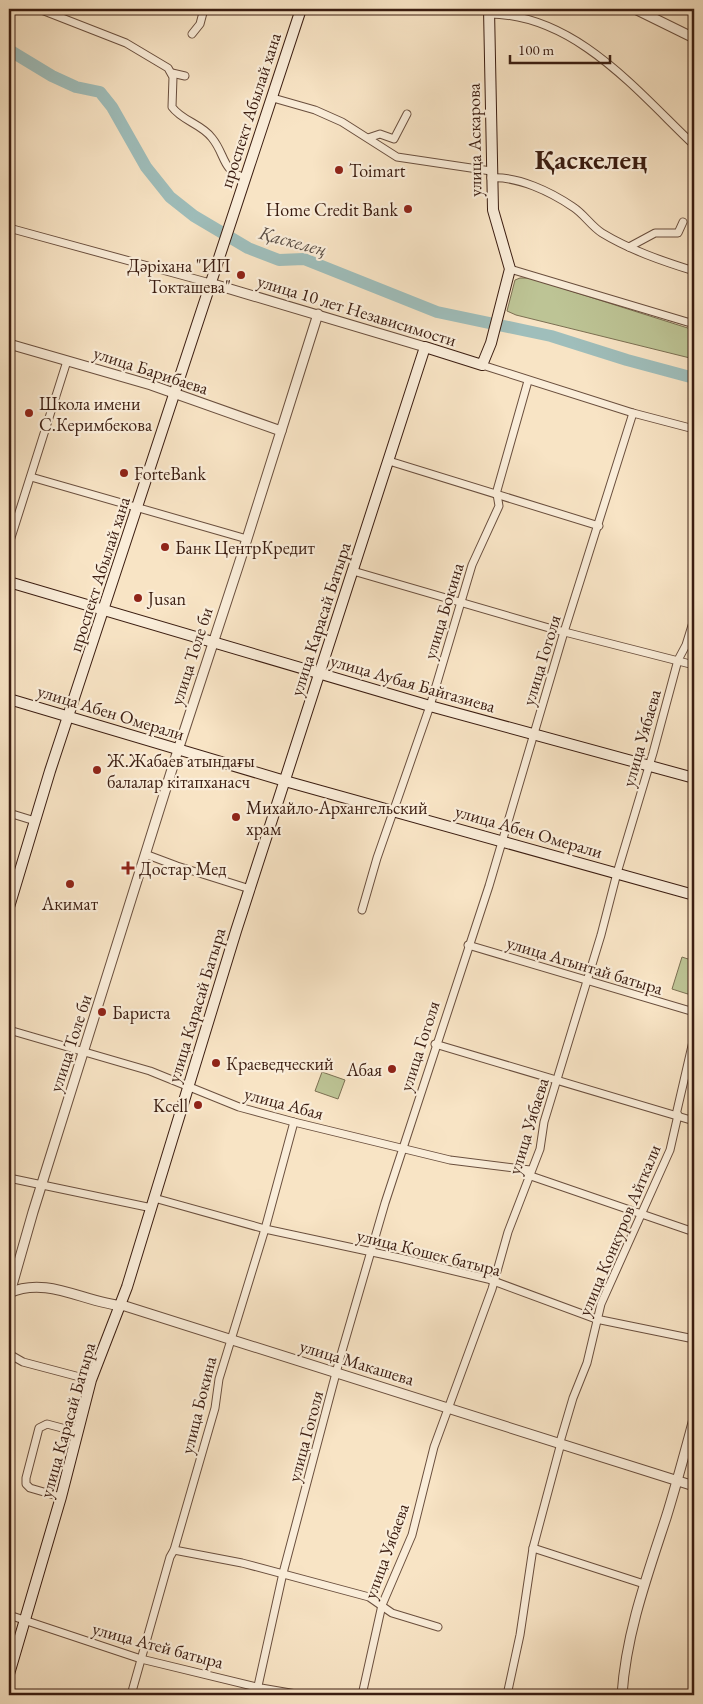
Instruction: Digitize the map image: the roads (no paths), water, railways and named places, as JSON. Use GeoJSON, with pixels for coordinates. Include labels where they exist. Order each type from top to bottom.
{"type":"FeatureCollection","features":[{"type":"Feature","properties":{"kind":"main road","name":"проспект Абылай хана"},"geometry":{"type":"LineString","coordinates":[[9,907],[68,716],[176,394],[210,283],[301,9]]}},
{"type":"Feature","properties":{"kind":"main road","name":"улица Аскарова"},"geometry":{"type":"LineString","coordinates":[[489,12],[493,210],[510,269]]}},
{"type":"Feature","properties":{"kind":"main road"},"geometry":{"type":"LineString","coordinates":[[482,366],[491,343],[510,269]]}},
{"type":"Feature","properties":{"kind":"main road","name":"улица 10 лет Независимости"},"geometry":{"type":"LineString","coordinates":[[425,347],[482,366]]}},
{"type":"Feature","properties":{"kind":"main road","name":"улица Карасай Батыра"},"geometry":{"type":"LineString","coordinates":[[9,1674],[61,1497],[91,1380],[121,1306],[187,1087],[425,347]]}},
{"type":"Feature","properties":{"kind":"main road","name":"улица Аубая Байгазиева"},"geometry":{"type":"LineString","coordinates":[[9,582],[430,706],[694,778]]}},
{"type":"Feature","properties":{"kind":"main road","name":"улица Абен Омерали"},"geometry":{"type":"LineString","coordinates":[[9,699],[285,781],[694,896]]}},
{"type":"Feature","properties":{"kind":"street"},"geometry":{"type":"LineString","coordinates":[[39,9],[126,43],[168,68],[172,73],[185,76]]}},
{"type":"Feature","properties":{"kind":"street"},"geometry":{"type":"LineString","coordinates":[[192,34],[200,24],[204,9]]}},
{"type":"Feature","properties":{"kind":"street"},"geometry":{"type":"LineString","coordinates":[[635,9],[693,37]]}},
{"type":"Feature","properties":{"kind":"street"},"geometry":{"type":"LineString","coordinates":[[489,12],[526,18],[576,39],[642,95],[694,145]]}},
{"type":"Feature","properties":{"kind":"street"},"geometry":{"type":"LineString","coordinates":[[172,73],[172,107],[179,115],[212,136],[228,169],[233,174],[245,178]]}},
{"type":"Feature","properties":{"kind":"street"},"geometry":{"type":"LineString","coordinates":[[272,98],[315,110],[349,126],[396,157],[491,174],[540,189],[575,208],[601,232],[629,247],[694,271]]}},
{"type":"Feature","properties":{"kind":"street"},"geometry":{"type":"LineString","coordinates":[[368,138],[380,134],[394,139],[407,114]]}},
{"type":"Feature","properties":{"kind":"street"},"geometry":{"type":"LineString","coordinates":[[629,247],[655,233],[678,233],[683,222]]}},
{"type":"Feature","properties":{"kind":"street","name":"улица 10 лет Независимости"},"geometry":{"type":"LineString","coordinates":[[9,228],[210,283],[425,347]]}},
{"type":"Feature","properties":{"kind":"street"},"geometry":{"type":"LineString","coordinates":[[510,269],[694,324]]}},
{"type":"Feature","properties":{"kind":"street","name":"улица Толе би"},"geometry":{"type":"LineString","coordinates":[[9,1294],[145,854],[318,314]]}},
{"type":"Feature","properties":{"kind":"street","name":"улица Барибаева"},"geometry":{"type":"LineString","coordinates":[[9,344],[176,394],[281,431]]}},
{"type":"Feature","properties":{"kind":"street"},"geometry":{"type":"LineString","coordinates":[[9,544],[10,534],[31,477],[67,361]]}},
{"type":"Feature","properties":{"kind":"street","name":"улица 10 лет Независимости"},"geometry":{"type":"LineString","coordinates":[[482,366],[528,382],[694,429]]}},
{"type":"Feature","properties":{"kind":"street","name":"улица Бокина"},"geometry":{"type":"LineString","coordinates":[[362,910],[393,810],[430,706],[482,539],[499,506],[496,494],[528,382]]}},
{"type":"Feature","properties":{"kind":"street","name":"улица Гоголя"},"geometry":{"type":"LineString","coordinates":[[256,1695],[283,1573],[337,1373],[401,1149],[502,841],[564,632],[599,526],[633,413]]}},
{"type":"Feature","properties":{"kind":"street"},"geometry":{"type":"LineString","coordinates":[[389,461],[599,526]]}},
{"type":"Feature","properties":{"kind":"street"},"geometry":{"type":"LineString","coordinates":[[31,477],[247,539]]}},
{"type":"Feature","properties":{"kind":"street"},"geometry":{"type":"LineString","coordinates":[[352,571],[564,632],[694,665]]}},
{"type":"Feature","properties":{"kind":"street","name":"улица Уябаева"},"geometry":{"type":"LineString","coordinates":[[362,1695],[382,1604],[412,1535],[434,1447],[493,1282],[503,1245],[529,1173],[540,1150],[544,1122],[587,980],[678,660],[686,646],[694,619]]}},
{"type":"Feature","properties":{"kind":"street"},"geometry":{"type":"LineString","coordinates":[[9,813],[35,821]]}},
{"type":"Feature","properties":{"kind":"street"},"geometry":{"type":"LineString","coordinates":[[145,854],[250,889]]}},
{"type":"Feature","properties":{"kind":"street","name":"улица Агынтай батыра"},"geometry":{"type":"LineString","coordinates":[[468,945],[694,1012]]}},
{"type":"Feature","properties":{"kind":"street","name":"улица Абая"},"geometry":{"type":"LineString","coordinates":[[9,1030],[165,1076],[187,1087],[239,1107],[401,1149],[450,1160],[529,1173],[694,1232]]}},
{"type":"Feature","properties":{"kind":"street","name":"улица Конкуров Айткали"},"geometry":{"type":"LineString","coordinates":[[507,1695],[521,1627],[532,1548],[573,1398],[587,1363],[596,1319],[670,1150],[694,1037]]}},
{"type":"Feature","properties":{"kind":"street"},"geometry":{"type":"LineString","coordinates":[[436,1044],[556,1082],[694,1121]]}},
{"type":"Feature","properties":{"kind":"street","name":"улица Бокина"},"geometry":{"type":"LineString","coordinates":[[131,1695],[155,1604],[174,1550],[215,1408],[219,1379],[265,1229],[294,1122]]}},
{"type":"Feature","properties":{"kind":"street","name":"улица Кошек батыра"},"geometry":{"type":"LineString","coordinates":[[9,1178],[42,1186],[153,1204],[372,1252],[493,1282],[596,1319],[694,1339]]}},
{"type":"Feature","properties":{"kind":"street","name":"улица Макашева"},"geometry":{"type":"LineString","coordinates":[[9,1294],[27,1287],[64,1290],[231,1339],[694,1486]]}},
{"type":"Feature","properties":{"kind":"street"},"geometry":{"type":"LineString","coordinates":[[9,1354],[23,1362],[91,1380]]}},
{"type":"Feature","properties":{"kind":"street"},"geometry":{"type":"LineString","coordinates":[[622,1695],[630,1637],[644,1584],[678,1480],[694,1419]]}},
{"type":"Feature","properties":{"kind":"street"},"geometry":{"type":"LineString","coordinates":[[61,1497],[30,1488],[25,1482],[39,1428],[47,1424],[77,1432]]}},
{"type":"Feature","properties":{"kind":"street"},"geometry":{"type":"LineString","coordinates":[[532,1548],[644,1584]]}},
{"type":"Feature","properties":{"kind":"street"},"geometry":{"type":"LineString","coordinates":[[174,1550],[283,1573],[369,1597],[382,1604],[385,1610],[438,1627]]}},
{"type":"Feature","properties":{"kind":"street","name":"улица Атей батыра"},"geometry":{"type":"LineString","coordinates":[[9,1615],[141,1659],[302,1695]]}},
{"type":"Feature","properties":{"kind":"waterway","name":"Қаскелең"},"geometry":{"type":"LineString","coordinates":[[9,50],[52,76],[76,87],[100,92],[112,107],[146,167],[170,197],[194,216],[248,248],[279,260],[304,259],[437,312],[551,336],[627,360],[694,378]]}},
{"type":"Feature","properties":{"kind":"place","name":"Toimart"},"geometry":{"type":"Point","coordinates":[339,170]}},
{"type":"Feature","properties":{"kind":"place","name":"Home Credit Bank"},"geometry":{"type":"Point","coordinates":[408,209]}},
{"type":"Feature","properties":{"kind":"place","name":"Дәріхана \"ИП Токташева\""},"geometry":{"type":"Point","coordinates":[241,275]}},
{"type":"Feature","properties":{"kind":"place","name":"Школа имени С.Керимбекова"},"geometry":{"type":"Point","coordinates":[29,413]}},
{"type":"Feature","properties":{"kind":"place","name":"ForteBank"},"geometry":{"type":"Point","coordinates":[124,473]}},
{"type":"Feature","properties":{"kind":"place","name":"Банк ЦентрКредит"},"geometry":{"type":"Point","coordinates":[165,547]}},
{"type":"Feature","properties":{"kind":"place","name":"Jusan"},"geometry":{"type":"Point","coordinates":[138,598]}},
{"type":"Feature","properties":{"kind":"place","name":"Ж.Жабаев атындағы балалар кітапханасч"},"geometry":{"type":"Point","coordinates":[97,770]}},
{"type":"Feature","properties":{"kind":"place","name":"Михайло-Архангельский храм"},"geometry":{"type":"Point","coordinates":[236,817]}},
{"type":"Feature","properties":{"kind":"place","name":"Достар Мед"},"geometry":{"type":"Point","coordinates":[128,868]}},
{"type":"Feature","properties":{"kind":"place","name":"Акимат"},"geometry":{"type":"Point","coordinates":[70,884]}},
{"type":"Feature","properties":{"kind":"place","name":"Бариста"},"geometry":{"type":"Point","coordinates":[102,1012]}},
{"type":"Feature","properties":{"kind":"place","name":"Краеведческий"},"geometry":{"type":"Point","coordinates":[216,1063]}},
{"type":"Feature","properties":{"kind":"place","name":"Абая"},"geometry":{"type":"Point","coordinates":[392,1069]}},
{"type":"Feature","properties":{"kind":"place","name":"Kcell"},"geometry":{"type":"Point","coordinates":[198,1105]}},
{"type":"Feature","properties":{"kind":"district","name":"Қаскелең"},"geometry":{"type":"Point","coordinates":[591,159]}}]}
